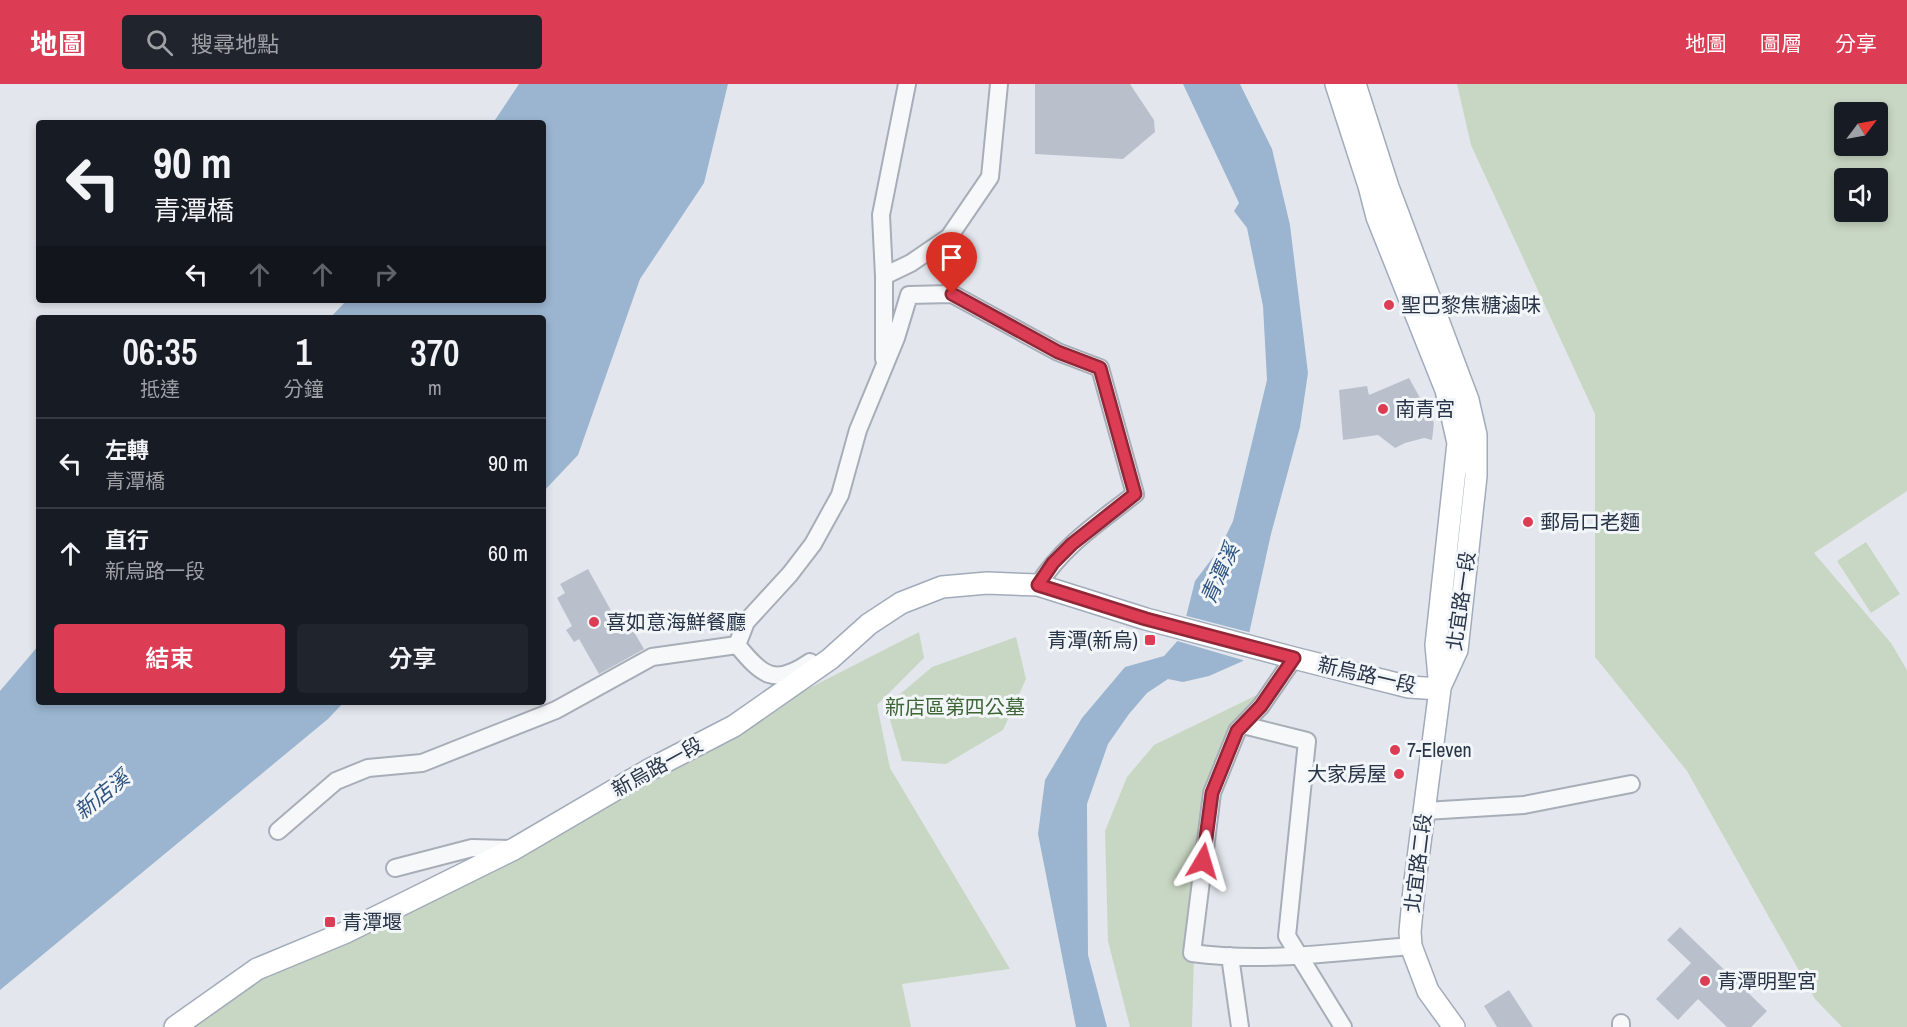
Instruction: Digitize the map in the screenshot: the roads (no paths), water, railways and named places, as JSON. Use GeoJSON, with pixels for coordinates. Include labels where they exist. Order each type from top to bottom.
{"type":"FeatureCollection","features":[{"type":"Feature","properties":{"kind":"main road","name":"北宜路一段"},"geometry":{"type":"LineString","coordinates":[[1336,84],[1377,217],[1446,390],[1458,443],[1436,645],[1440,689]]}},
{"type":"Feature","properties":{"kind":"main road","name":"北宜路一段"},"geometry":{"type":"LineString","coordinates":[[1355,84],[1388,187],[1468,400],[1476,435],[1476,476],[1457,650],[1440,689]]}},
{"type":"Feature","properties":{"kind":"main road","name":"新烏路一段"},"geometry":{"type":"LineString","coordinates":[[175,1027],[258,969],[344,933],[514,849],[647,771],[734,726],[830,659],[869,624],[901,603],[942,588],[987,583],[1038,585],[1146,619],[1294,658],[1409,687],[1440,689]]}},
{"type":"Feature","properties":{"kind":"main road","name":"北宜路二段"},"geometry":{"type":"LineString","coordinates":[[1440,689],[1414,889],[1411,946],[1428,991],[1454,1027]]}},
{"type":"Feature","properties":{"kind":"lane"},"geometry":{"type":"LineString","coordinates":[[884,366],[882,215],[907,84]]}},
{"type":"Feature","properties":{"kind":"lane"},"geometry":{"type":"LineString","coordinates":[[884,276],[911,262],[949,237],[990,177],[999,84]]}},
{"type":"Feature","properties":{"kind":"lane"},"geometry":{"type":"LineString","coordinates":[[737,645],[746,622],[790,574],[830,517],[840,495],[858,430],[896,338],[909,295],[952,294],[1058,352],[1100,368],[1135,494],[1072,544],[1053,563],[1038,585]]}},
{"type":"Feature","properties":{"kind":"lane"},"geometry":{"type":"LineString","coordinates":[[737,645],[756,668],[774,676],[796,672],[869,624]]}},
{"type":"Feature","properties":{"kind":"lane"},"geometry":{"type":"LineString","coordinates":[[278,831],[336,781],[368,768],[422,763],[556,710],[652,657],[737,645]]}},
{"type":"Feature","properties":{"kind":"lane"},"geometry":{"type":"LineString","coordinates":[[1294,658],[1261,706],[1237,731],[1212,793],[1192,953],[1300,957],[1411,946]]}},
{"type":"Feature","properties":{"kind":"lane"},"geometry":{"type":"LineString","coordinates":[[1242,724],[1307,741],[1287,936],[1343,1027]]}},
{"type":"Feature","properties":{"kind":"lane"},"geometry":{"type":"LineString","coordinates":[[1425,811],[1524,805],[1631,784]]}},
{"type":"Feature","properties":{"kind":"lane"},"geometry":{"type":"LineString","coordinates":[[395,868],[472,848],[514,849]]}},
{"type":"Feature","properties":{"kind":"lane"},"geometry":{"type":"LineString","coordinates":[[1230,956],[1240,1027]]}},
{"type":"Feature","properties":{"kind":"water"},"geometry":{"type":"Polygon","coordinates":[[[519,84],[728,84],[704,183],[640,279],[578,455],[546,489],[546,315],[333,315],[344,303],[546,303],[546,120],[495,120],[519,84]]]}},
{"type":"Feature","properties":{"kind":"water","name":"青潭溪"},"geometry":{"type":"Polygon","coordinates":[[[1183,84],[1240,84],[1272,149],[1290,225],[1308,373],[1300,427],[1271,534],[1243,661],[1209,676],[1183,682],[1168,679],[1147,693],[1108,744],[1087,804],[1088,955],[1107,1027],[1076,1027],[1038,834],[1045,780],[1082,718],[1125,667],[1164,656],[1181,637],[1195,581],[1220,548],[1233,521],[1267,380],[1263,306],[1247,228],[1234,211],[1239,203],[1183,84]]]}},
{"type":"Feature","properties":{"kind":"water","name":"新店溪"},"geometry":{"type":"Polygon","coordinates":[[[36,649],[36,705],[341,705],[328,719],[0,990],[0,691],[36,649]]]}},
{"type":"Feature","properties":{"kind":"place","name":"聖巴黎焦糖滷味"},"geometry":{"type":"Point","coordinates":[1389,305]}},
{"type":"Feature","properties":{"kind":"place","name":"南青宮"},"geometry":{"type":"Point","coordinates":[1383,409]}},
{"type":"Feature","properties":{"kind":"place","name":"郵局口老麵"},"geometry":{"type":"Point","coordinates":[1528,522]}},
{"type":"Feature","properties":{"kind":"place","name":"喜如意海鮮餐廳"},"geometry":{"type":"Point","coordinates":[594,622]}},
{"type":"Feature","properties":{"kind":"place","name":"青潭(新烏)"},"geometry":{"type":"Point","coordinates":[1150,640]}},
{"type":"Feature","properties":{"kind":"place","name":"7-Eleven"},"geometry":{"type":"Point","coordinates":[1395,750]}},
{"type":"Feature","properties":{"kind":"place","name":"大家房屋"},"geometry":{"type":"Point","coordinates":[1399,774]}},
{"type":"Feature","properties":{"kind":"place","name":"青潭堰"},"geometry":{"type":"Point","coordinates":[330,922]}},
{"type":"Feature","properties":{"kind":"place","name":"青潭明聖宮"},"geometry":{"type":"Point","coordinates":[1705,981]}},
{"type":"Feature","properties":{"kind":"park label","name":"新店區第四公墓"},"geometry":{"type":"Point","coordinates":[955,707]}}]}
